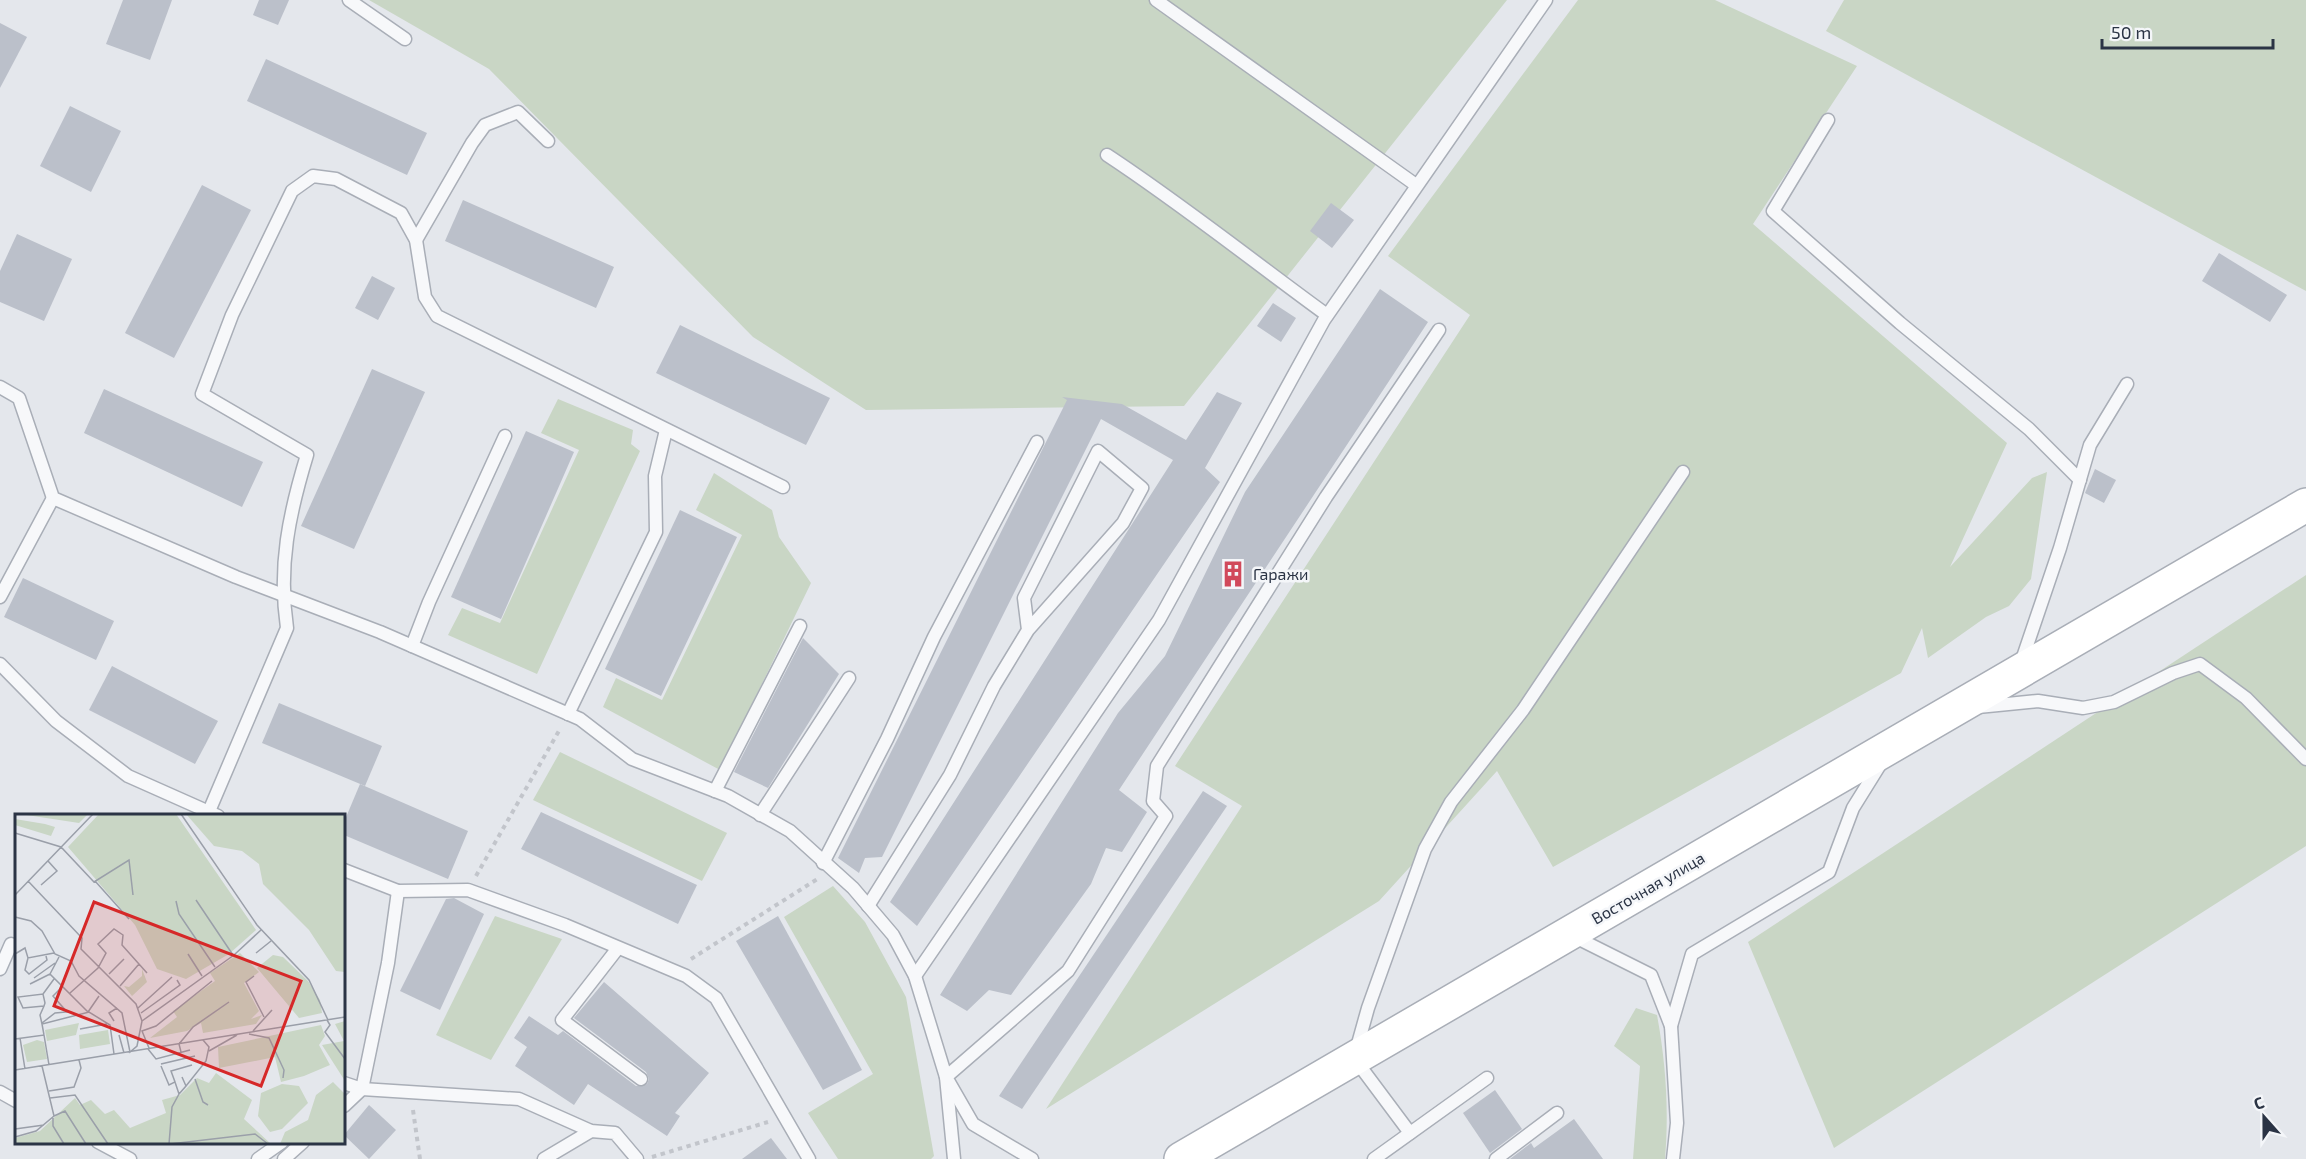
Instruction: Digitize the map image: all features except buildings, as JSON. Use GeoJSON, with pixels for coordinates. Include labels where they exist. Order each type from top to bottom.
{"type":"FeatureCollection","features":[{"type":"Feature","properties":{"kind":"main road","name":"Восточная улица"},"geometry":{"type":"LineString","coordinates":[[1181,1159],[2306,505]]}},
{"type":"Feature","properties":{"kind":"lane"},"geometry":{"type":"LineString","coordinates":[[349,0],[405,39]]}},
{"type":"Feature","properties":{"kind":"lane"},"geometry":{"type":"LineString","coordinates":[[1156,0],[1416,185]]}},
{"type":"Feature","properties":{"kind":"lane"},"geometry":{"type":"LineString","coordinates":[[915,976],[1159,620],[1327,315],[1544,0]]}},
{"type":"Feature","properties":{"kind":"lane"},"geometry":{"type":"LineString","coordinates":[[416,240],[472,143],[485,125],[518,112],[548,141]]}},
{"type":"Feature","properties":{"kind":"lane"},"geometry":{"type":"LineString","coordinates":[[1828,120],[1773,211],[1900,323],[2030,429],[2080,480]]}},
{"type":"Feature","properties":{"kind":"lane"},"geometry":{"type":"LineString","coordinates":[[1107,155],[1169,196],[1219,237],[1327,315]]}},
{"type":"Feature","properties":{"kind":"lane"},"geometry":{"type":"LineString","coordinates":[[0,664],[56,721],[128,776],[211,814],[287,628],[282,595],[290,510],[308,455],[202,394],[225,335],[292,190],[313,176],[336,179],[401,213],[416,240],[425,297],[437,316],[783,487]]}},
{"type":"Feature","properties":{"kind":"lane"},"geometry":{"type":"LineString","coordinates":[[946,1077],[1068,971],[1166,816],[1153,801],[1157,766],[1326,497],[1439,330]]}},
{"type":"Feature","properties":{"kind":"lane"},"geometry":{"type":"LineString","coordinates":[[2018,672],[2090,445],[2127,384]]}},
{"type":"Feature","properties":{"kind":"lane"},"geometry":{"type":"LineString","coordinates":[[0,387],[19,398],[53,498],[0,597]]}},
{"type":"Feature","properties":{"kind":"lane"},"geometry":{"type":"LineString","coordinates":[[568,714],[657,532],[655,476],[666,430]]}},
{"type":"Feature","properties":{"kind":"lane"},"geometry":{"type":"LineString","coordinates":[[412,646],[429,602],[505,436]]}},
{"type":"Feature","properties":{"kind":"lane"},"geometry":{"type":"LineString","coordinates":[[827,866],[934,637],[1036,442]]}},
{"type":"Feature","properties":{"kind":"lane"},"geometry":{"type":"LineString","coordinates":[[868,906],[950,775],[994,686],[1028,630],[1123,523],[1142,488],[1098,451],[1024,598],[1028,630]]}},
{"type":"Feature","properties":{"kind":"lane"},"geometry":{"type":"LineString","coordinates":[[1410,1133],[1354,1058],[1368,1008],[1425,849],[1451,802],[1523,710],[1683,472]]}},
{"type":"Feature","properties":{"kind":"lane"},"geometry":{"type":"LineString","coordinates":[[53,498],[282,595],[412,646],[580,719],[632,759],[715,791],[790,831],[868,906],[893,935],[915,976],[946,1077],[954,1159]]}},
{"type":"Feature","properties":{"kind":"lane"},"geometry":{"type":"LineString","coordinates":[[715,791],[800,626]]}},
{"type":"Feature","properties":{"kind":"lane"},"geometry":{"type":"LineString","coordinates":[[1953,710],[2038,701],[2083,708],[2104,704],[2200,664],[2246,698],[2306,759]]}},
{"type":"Feature","properties":{"kind":"lane"},"geometry":{"type":"LineString","coordinates":[[760,814],[849,678]]}},
{"type":"Feature","properties":{"kind":"lane"},"geometry":{"type":"LineString","coordinates":[[1671,1026],[1692,954],[1830,872],[1853,808],[1891,746]]}},
{"type":"Feature","properties":{"kind":"lane"},"geometry":{"type":"LineString","coordinates":[[345,870],[398,891],[468,890],[687,976],[716,998],[809,1159]]}},
{"type":"Feature","properties":{"kind":"lane"},"geometry":{"type":"LineString","coordinates":[[345,1102],[362,1089],[388,963],[398,891]]}},
{"type":"Feature","properties":{"kind":"lane"},"geometry":{"type":"LineString","coordinates":[[1568,934],[1651,975],[1671,1026],[1677,1123],[1673,1159]]}},
{"type":"Feature","properties":{"kind":"lane"},"geometry":{"type":"LineString","coordinates":[[0,969],[9,943]]}},
{"type":"Feature","properties":{"kind":"lane"},"geometry":{"type":"LineString","coordinates":[[618,948],[562,1020],[641,1079]]}},
{"type":"Feature","properties":{"kind":"lane"},"geometry":{"type":"LineString","coordinates":[[946,1077],[973,1124],[1032,1159]]}},
{"type":"Feature","properties":{"kind":"lane"},"geometry":{"type":"LineString","coordinates":[[1374,1159],[1487,1078]]}},
{"type":"Feature","properties":{"kind":"lane"},"geometry":{"type":"LineString","coordinates":[[345,1083],[362,1089],[519,1099],[591,1131],[615,1132],[637,1159]]}},
{"type":"Feature","properties":{"kind":"lane"},"geometry":{"type":"LineString","coordinates":[[0,1092],[15,1100]]}},
{"type":"Feature","properties":{"kind":"lane"},"geometry":{"type":"LineString","coordinates":[[1496,1159],[1557,1113]]}},
{"type":"Feature","properties":{"kind":"lane"},"geometry":{"type":"LineString","coordinates":[[544,1159],[591,1131]]}},
{"type":"Feature","properties":{"kind":"lane"},"geometry":{"type":"LineString","coordinates":[[100,1144],[130,1159]]}},
{"type":"Feature","properties":{"kind":"lane"},"geometry":{"type":"LineString","coordinates":[[258,1159],[280,1144]]}},
{"type":"Feature","properties":{"kind":"lane"},"geometry":{"type":"LineString","coordinates":[[285,1159],[302,1144]]}},
{"type":"Feature","properties":{"kind":"path"},"geometry":{"type":"LineString","coordinates":[[468,890],[568,714]]}},
{"type":"Feature","properties":{"kind":"path"},"geometry":{"type":"LineString","coordinates":[[673,971],[827,866]]}},
{"type":"Feature","properties":{"kind":"path"},"geometry":{"type":"LineString","coordinates":[[410,1092],[420,1159]]}},
{"type":"Feature","properties":{"kind":"path"},"geometry":{"type":"LineString","coordinates":[[646,1159],[784,1117]]}},
{"type":"Feature","properties":{"kind":"green space"},"geometry":{"type":"Polygon","coordinates":[[[369,0],[1507,0],[1184,406],[866,410],[753,337],[489,69],[369,0]]]}},
{"type":"Feature","properties":{"kind":"green space"},"geometry":{"type":"Polygon","coordinates":[[[1578,0],[1715,0],[1857,66],[1753,224],[2007,443],[1950,567],[2032,478],[2047,472],[2031,579],[2009,606],[1986,617],[1928,658],[1922,628],[1901,673],[1553,867],[1497,771],[1379,901],[1046,1109],[1242,806],[1175,766],[1470,315],[1388,256],[1578,0]]]}},
{"type":"Feature","properties":{"kind":"green space"},"geometry":{"type":"Polygon","coordinates":[[[1844,0],[2306,0],[2306,291],[1826,31],[1844,0]]]}},
{"type":"Feature","properties":{"kind":"green space"},"geometry":{"type":"Polygon","coordinates":[[[558,399],[633,430],[631,444],[640,451],[537,674],[448,635],[462,608],[500,623],[579,450],[541,433],[558,399]]]}},
{"type":"Feature","properties":{"kind":"green space"},"geometry":{"type":"Polygon","coordinates":[[[714,473],[772,510],[779,537],[811,583],[720,770],[603,707],[616,678],[662,700],[742,535],[696,510],[714,473]]]}},
{"type":"Feature","properties":{"kind":"green space"},"geometry":{"type":"Polygon","coordinates":[[[2306,575],[2306,846],[1834,1148],[1748,942],[2306,575]]]}},
{"type":"Feature","properties":{"kind":"green space"},"geometry":{"type":"Polygon","coordinates":[[[560,752],[727,833],[702,881],[533,800],[560,752]]]}},
{"type":"Feature","properties":{"kind":"green space"},"geometry":{"type":"Polygon","coordinates":[[[833,886],[865,922],[906,997],[934,1156],[931,1159],[838,1159],[808,1113],[873,1074],[784,917],[833,886]]]}},
{"type":"Feature","properties":{"kind":"green space"},"geometry":{"type":"Polygon","coordinates":[[[495,916],[562,939],[491,1060],[436,1035],[495,916]]]}},
{"type":"Feature","properties":{"kind":"green space"},"geometry":{"type":"Polygon","coordinates":[[[1636,1008],[1657,1015],[1666,1087],[1665,1159],[1633,1159],[1640,1066],[1614,1046],[1636,1008]]]}},
{"type":"Feature","properties":{"kind":"place","name":"Гаражи"},"geometry":{"type":"Point","coordinates":[1233,574]}}]}
